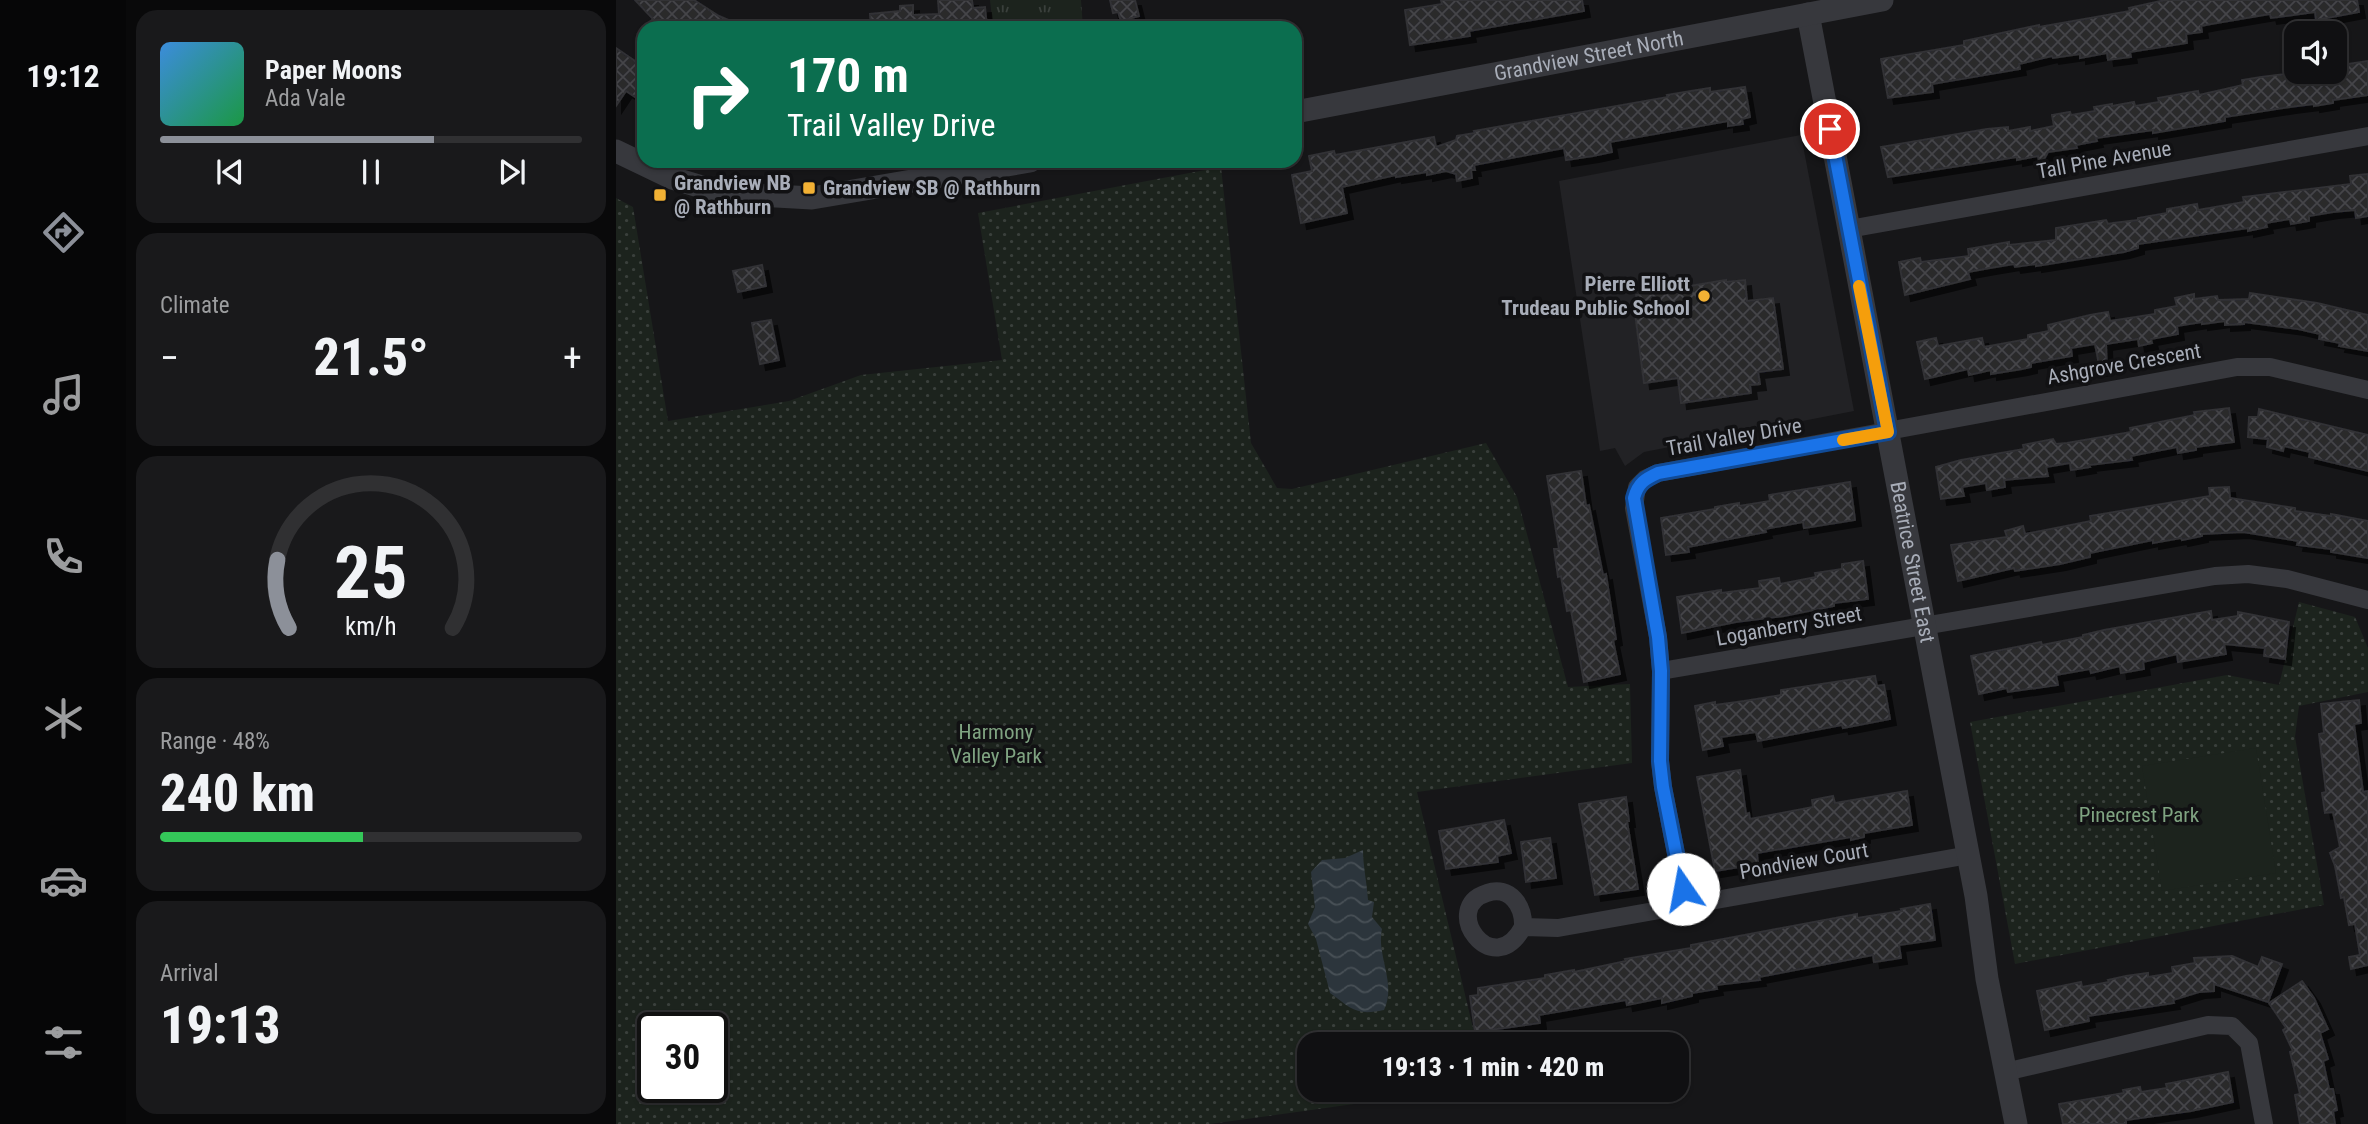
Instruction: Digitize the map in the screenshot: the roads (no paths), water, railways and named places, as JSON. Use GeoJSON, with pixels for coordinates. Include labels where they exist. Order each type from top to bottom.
{"type":"FeatureCollection","features":[{"type":"Feature","properties":{"kind":"street","name":"Grandview Street North"},"geometry":{"type":"LineString","coordinates":[[1302,111],[1807,7],[1882,0]]}},
{"type":"Feature","properties":{"kind":"street","name":"Beatrice Street East"},"geometry":{"type":"LineString","coordinates":[[1807,7],[1969,855],[1987,979],[2015,1124]]}},
{"type":"Feature","properties":{"kind":"street","name":"Tall Pine Avenue"},"geometry":{"type":"LineString","coordinates":[[1849,229],[2368,136]]}},
{"type":"Feature","properties":{"kind":"street"},"geometry":{"type":"LineString","coordinates":[[616,152],[637,162]]}},
{"type":"Feature","properties":{"kind":"street"},"geometry":{"type":"LineString","coordinates":[[650,168],[672,178],[722,193],[812,198],[989,168]]}},
{"type":"Feature","properties":{"kind":"street","name":"Ashgrove Crescent"},"geometry":{"type":"LineString","coordinates":[[1888,432],[2245,366],[2278,369],[2368,390]]}},
{"type":"Feature","properties":{"kind":"street","name":"Trail Valley Drive"},"geometry":{"type":"LineString","coordinates":[[1686,905],[1661,774],[1661,671],[1658,637],[1634,508],[1637,487],[1658,473],[1888,432]]}},
{"type":"Feature","properties":{"kind":"street"},"geometry":{"type":"LineString","coordinates":[[1925,627],[2174,581],[2248,574],[2287,579],[2368,600]]}},
{"type":"Feature","properties":{"kind":"street","name":"Loganberry Street"},"geometry":{"type":"LineString","coordinates":[[1661,671],[1925,627]]}},
{"type":"Feature","properties":{"kind":"street","name":"Pondview Court"},"geometry":{"type":"LineString","coordinates":[[1523,927],[1558,928],[1969,855]]}},
{"type":"Feature","properties":{"kind":"street"},"geometry":{"type":"LineString","coordinates":[[2005,1072],[2208,1025],[2232,1026],[2249,1043],[2264,1124]]}},
{"type":"Feature","properties":{"kind":"water"},"geometry":{"type":"Polygon","coordinates":[[[1363,850],[1368,900],[1374,902],[1372,917],[1382,929],[1388,990],[1384,1010],[1367,1012],[1349,1007],[1330,993],[1316,939],[1308,924],[1315,907],[1311,872],[1322,860],[1345,858],[1363,850]]]}},
{"type":"Feature","properties":{"kind":"place","name":"Grandview SB @ Rathburn"},"geometry":{"type":"Point","coordinates":[809,188]}},
{"type":"Feature","properties":{"kind":"place","name":"Grandview NB @ Rathburn"},"geometry":{"type":"Point","coordinates":[660,195]}},
{"type":"Feature","properties":{"kind":"place","name":"Pierre Elliott Trudeau Public School"},"geometry":{"type":"Point","coordinates":[1704,296]}},
{"type":"Feature","properties":{"kind":"park label","name":"Harmony Valley Park"},"geometry":{"type":"Point","coordinates":[996,744]}},
{"type":"Feature","properties":{"kind":"park label","name":"Pinecrest Park"},"geometry":{"type":"Point","coordinates":[2139,815]}}]}
